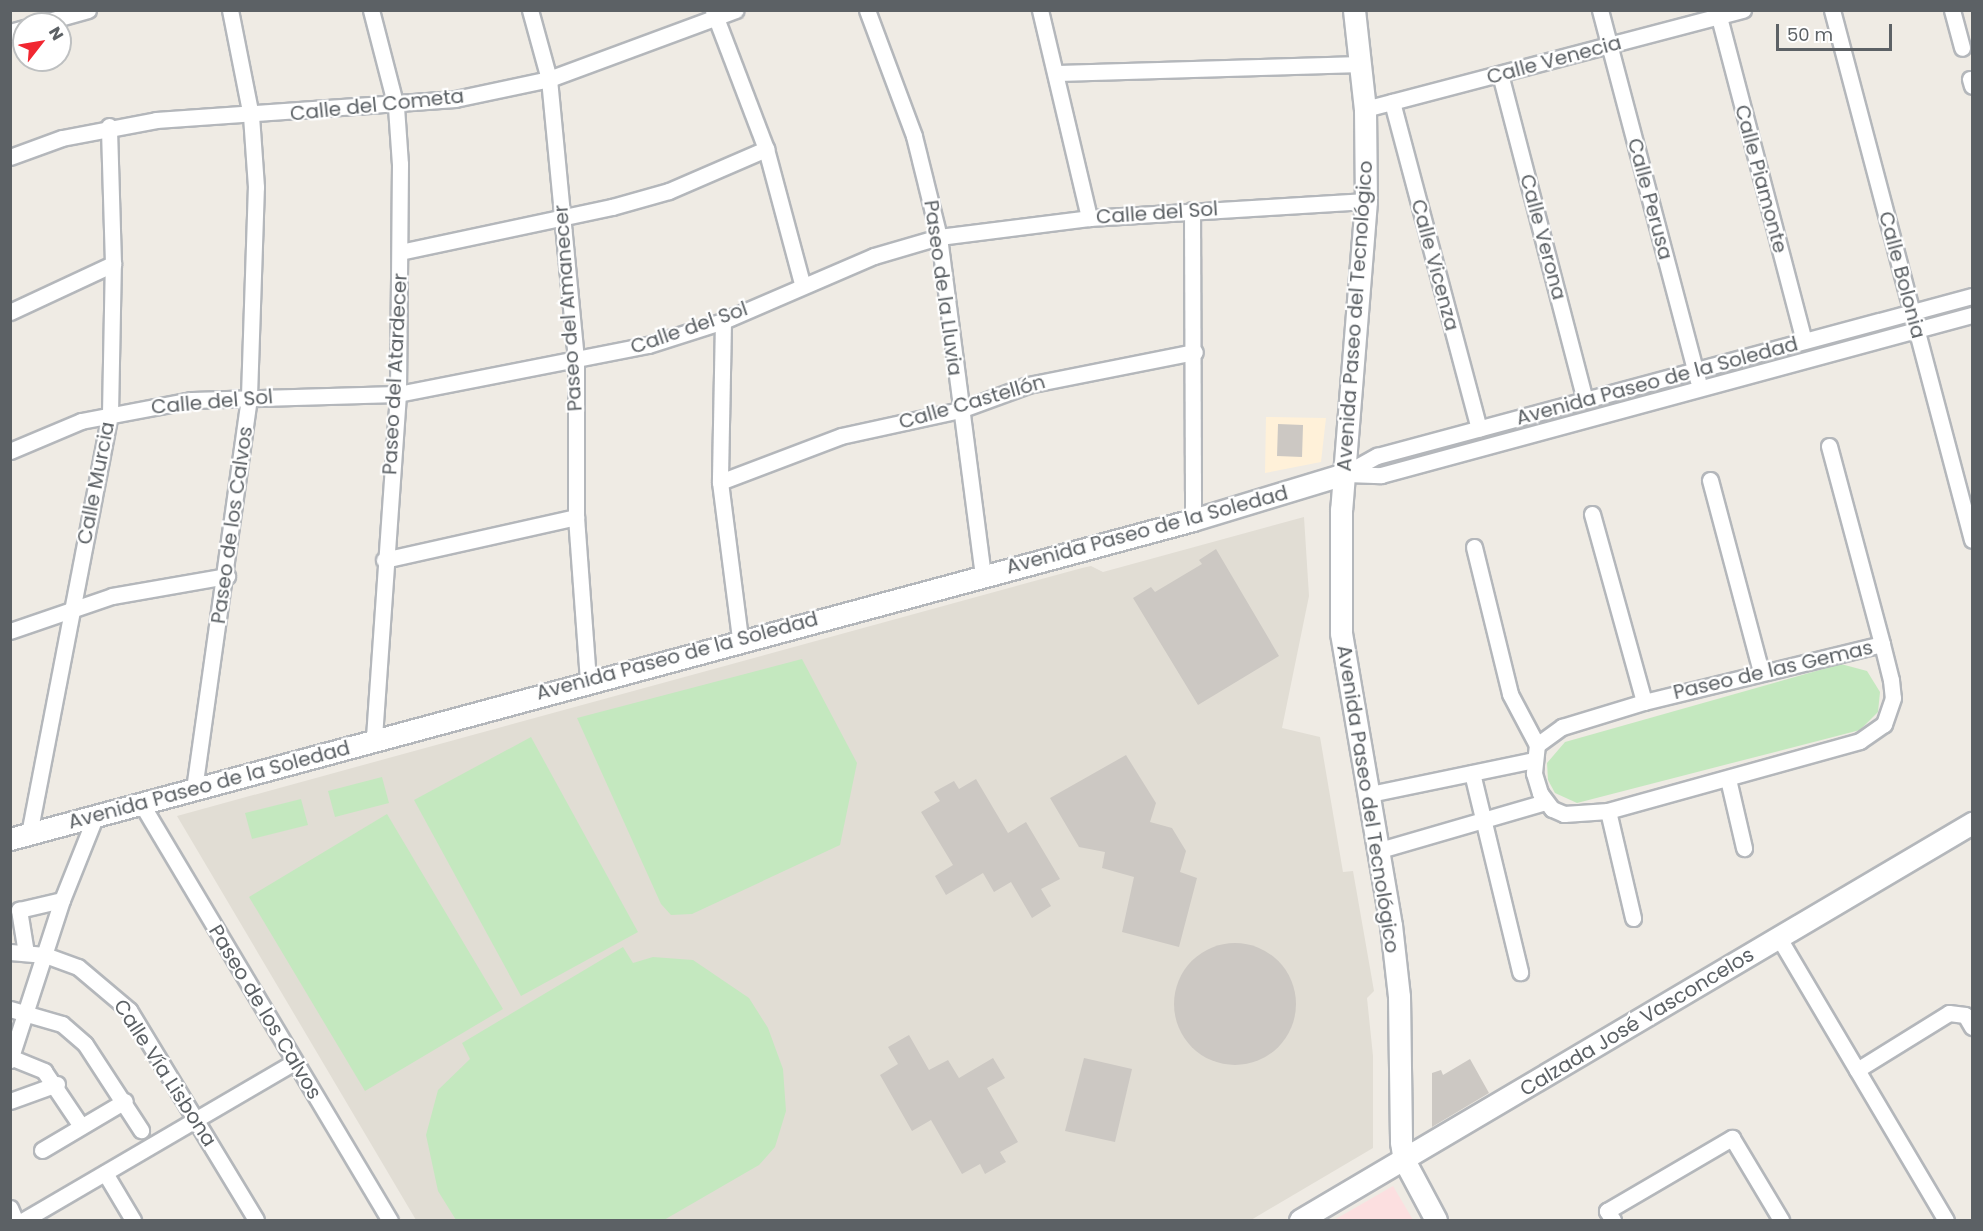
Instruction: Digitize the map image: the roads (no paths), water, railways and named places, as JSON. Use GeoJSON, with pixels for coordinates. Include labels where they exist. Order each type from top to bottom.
{"type":"FeatureCollection","features":[{"type":"Feature","properties":{"kind":"main road","name":"Avenida Paseo del Tecnológico"},"geometry":{"type":"LineString","coordinates":[[1354,10],[1362,64],[1365,109],[1366,201],[1344,474],[1341,633],[1349,697],[1380,850],[1399,996],[1399,1125],[1404,1160],[1436,1221]]}},
{"type":"Feature","properties":{"kind":"main road","name":"Avenida Paseo de la Soledad"},"geometry":{"type":"LineString","coordinates":[[16,834],[194,789],[740,639],[1193,520],[1344,474]]}},
{"type":"Feature","properties":{"kind":"main road","name":"Calzada José Vasconcelos"},"geometry":{"type":"LineString","coordinates":[[1300,1221],[1972,823]]}},
{"type":"Feature","properties":{"kind":"street"},"geometry":{"type":"LineString","coordinates":[[72,14],[88,10]]}},
{"type":"Feature","properties":{"kind":"street","name":"Paseo de los Calvos"},"geometry":{"type":"LineString","coordinates":[[194,789],[227,576],[249,396],[256,187],[251,116],[230,10]]}},
{"type":"Feature","properties":{"kind":"street","name":"Paseo del Atardecer"},"geometry":{"type":"LineString","coordinates":[[370,10],[396,107],[400,252],[398,394],[384,560],[375,740]]}},
{"type":"Feature","properties":{"kind":"street","name":"Paseo del Amanecer"},"geometry":{"type":"LineString","coordinates":[[530,10],[549,79],[576,360],[576,517],[588,680]]}},
{"type":"Feature","properties":{"kind":"street","name":"Calle del Cometa"},"geometry":{"type":"LineString","coordinates":[[12,152],[109,126],[396,107],[549,79],[715,15],[736,10]]}},
{"type":"Feature","properties":{"kind":"street","name":"Paseo de la Lluvia"},"geometry":{"type":"LineString","coordinates":[[867,10],[914,135],[939,237],[983,575]]}},
{"type":"Feature","properties":{"kind":"street"},"geometry":{"type":"LineString","coordinates":[[1040,10],[1058,73],[1089,218]]}},
{"type":"Feature","properties":{"kind":"street","name":"Calle Perusa"},"geometry":{"type":"LineString","coordinates":[[1600,10],[1700,388]]}},
{"type":"Feature","properties":{"kind":"street","name":"Calle Venecia"},"geometry":{"type":"LineString","coordinates":[[1365,109],[1743,10]]}},
{"type":"Feature","properties":{"kind":"street","name":"Calle Bolonia"},"geometry":{"type":"LineString","coordinates":[[1832,10],[1972,540]]}},
{"type":"Feature","properties":{"kind":"street"},"geometry":{"type":"LineString","coordinates":[[1952,10],[1962,48]]}},
{"type":"Feature","properties":{"kind":"street"},"geometry":{"type":"LineString","coordinates":[[715,15],[766,149],[802,283]]}},
{"type":"Feature","properties":{"kind":"street","name":"Calle Piamonte"},"geometry":{"type":"LineString","coordinates":[[1719,17],[1804,341]]}},
{"type":"Feature","properties":{"kind":"street"},"geometry":{"type":"LineString","coordinates":[[1058,73],[1362,64]]}},
{"type":"Feature","properties":{"kind":"street","name":"Calle Verona"},"geometry":{"type":"LineString","coordinates":[[1500,74],[1585,400]]}},
{"type":"Feature","properties":{"kind":"street","name":"Calle Vicenza"},"geometry":{"type":"LineString","coordinates":[[1392,102],[1479,429]]}},
{"type":"Feature","properties":{"kind":"street","name":"Calle Murcia"},"geometry":{"type":"LineString","coordinates":[[16,834],[72,609],[110,414],[114,264],[109,126]]}},
{"type":"Feature","properties":{"kind":"street"},"geometry":{"type":"LineString","coordinates":[[400,252],[563,217],[669,190],[766,149]]}},
{"type":"Feature","properties":{"kind":"street","name":"Calle del Sol"},"geometry":{"type":"LineString","coordinates":[[10,451],[110,414],[249,396],[398,394],[648,345],[723,321],[802,283],[939,237],[1089,218],[1366,201]]}},
{"type":"Feature","properties":{"kind":"street"},"geometry":{"type":"LineString","coordinates":[[1192,210],[1195,352],[1193,520]]}},
{"type":"Feature","properties":{"kind":"street"},"geometry":{"type":"LineString","coordinates":[[10,312],[114,264]]}},
{"type":"Feature","properties":{"kind":"street","name":"Avenida Paseo de la Soledad"},"geometry":{"type":"LineString","coordinates":[[1344,474],[1377,456],[1972,296]]}},
{"type":"Feature","properties":{"kind":"street","name":"Avenida Paseo de la Soledad"},"geometry":{"type":"LineString","coordinates":[[1344,474],[1381,475],[1972,315]]}},
{"type":"Feature","properties":{"kind":"street"},"geometry":{"type":"LineString","coordinates":[[723,321],[720,482],[740,639]]}},
{"type":"Feature","properties":{"kind":"street","name":"Calle Castellón"},"geometry":{"type":"LineString","coordinates":[[720,482],[841,436],[960,410],[1028,386],[1195,352]]}},
{"type":"Feature","properties":{"kind":"street"},"geometry":{"type":"LineString","coordinates":[[1829,446],[1882,644]]}},
{"type":"Feature","properties":{"kind":"street"},"geometry":{"type":"LineString","coordinates":[[1710,480],[1761,672]]}},
{"type":"Feature","properties":{"kind":"street"},"geometry":{"type":"LineString","coordinates":[[1592,514],[1644,702]]}},
{"type":"Feature","properties":{"kind":"street"},"geometry":{"type":"LineString","coordinates":[[384,560],[576,517]]}},
{"type":"Feature","properties":{"kind":"street"},"geometry":{"type":"LineString","coordinates":[[1380,850],[1545,802],[1535,752],[1510,694],[1474,547]]}},
{"type":"Feature","properties":{"kind":"street"},"geometry":{"type":"LineString","coordinates":[[10,631],[72,609],[157,586],[227,576]]}},
{"type":"Feature","properties":{"kind":"street","name":"Paseo de las Gemas"},"geometry":{"type":"LineString","coordinates":[[1370,794],[1472,773],[1535,752],[1562,727],[1644,702],[1882,644],[1893,698],[1889,714],[1874,734],[1728,779],[1608,811],[1564,814],[1545,802]]}},
{"type":"Feature","properties":{"kind":"street"},"geometry":{"type":"LineString","coordinates":[[1472,773],[1520,972]]}},
{"type":"Feature","properties":{"kind":"street"},"geometry":{"type":"LineString","coordinates":[[1728,779],[1744,848]]}},
{"type":"Feature","properties":{"kind":"street","name":"Paseo de los Calvos"},"geometry":{"type":"LineString","coordinates":[[141,803],[390,1221]]}},
{"type":"Feature","properties":{"kind":"street"},"geometry":{"type":"LineString","coordinates":[[1608,811],[1633,918]]}},
{"type":"Feature","properties":{"kind":"street"},"geometry":{"type":"LineString","coordinates":[[81,1126],[57,1084],[36,1066],[11,1058],[62,900],[96,815]]}},
{"type":"Feature","properties":{"kind":"street"},"geometry":{"type":"LineString","coordinates":[[26,953],[19,910],[62,900]]}},
{"type":"Feature","properties":{"kind":"street"},"geometry":{"type":"LineString","coordinates":[[1779,938],[1946,1221]]}},
{"type":"Feature","properties":{"kind":"street","name":"Calle Vía Lisbona"},"geometry":{"type":"LineString","coordinates":[[10,952],[45,955],[78,967],[129,1010],[256,1221]]}},
{"type":"Feature","properties":{"kind":"street"},"geometry":{"type":"LineString","coordinates":[[10,1009],[27,1010],[62,1024],[85,1044],[141,1130]]}},
{"type":"Feature","properties":{"kind":"street"},"geometry":{"type":"LineString","coordinates":[[1857,1070],[1949,1013],[1965,1015],[1972,1027]]}},
{"type":"Feature","properties":{"kind":"street"},"geometry":{"type":"LineString","coordinates":[[24,1221],[294,1062]]}},
{"type":"Feature","properties":{"kind":"street"},"geometry":{"type":"LineString","coordinates":[[10,1101],[57,1084]]}},
{"type":"Feature","properties":{"kind":"street"},"geometry":{"type":"LineString","coordinates":[[42,1150],[124,1101]]}},
{"type":"Feature","properties":{"kind":"street"},"geometry":{"type":"LineString","coordinates":[[1613,1221],[1607,1211],[1732,1138],[1781,1221]]}},
{"type":"Feature","properties":{"kind":"street"},"geometry":{"type":"LineString","coordinates":[[105,1173],[133,1221]]}},
{"type":"Feature","properties":{"kind":"street"},"geometry":{"type":"LineString","coordinates":[[10,1208],[15,1221]]}}]}
